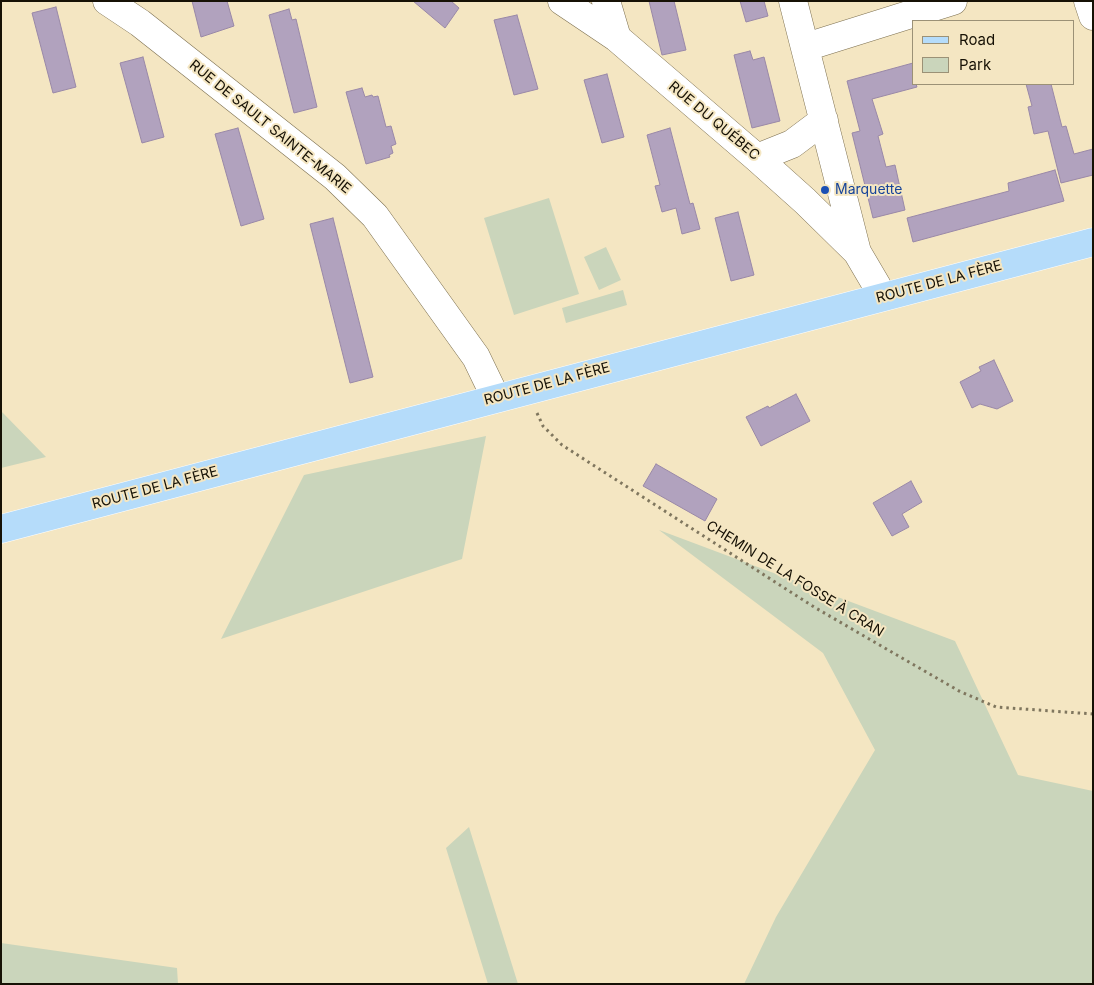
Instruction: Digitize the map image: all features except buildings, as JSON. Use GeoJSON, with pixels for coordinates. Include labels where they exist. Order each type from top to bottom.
{"type":"FeatureCollection","features":[{"type":"Feature","properties":{"kind":"main road","name":"ROUTE DE LA FÈRE"},"geometry":{"type":"LineString","coordinates":[[1,529],[527,389],[1093,242]]}},
{"type":"Feature","properties":{"kind":"street","name":"RUE DE SAULT SAINTE-MARIE"},"geometry":{"type":"LineString","coordinates":[[106,1],[140,22],[327,171],[375,216],[476,357],[491,388],[493,398]]}},
{"type":"Feature","properties":{"kind":"street","name":"RUE DU QUÉBEC"},"geometry":{"type":"LineString","coordinates":[[562,1],[617,38],[757,158],[805,201],[857,252]]}},
{"type":"Feature","properties":{"kind":"street"},"geometry":{"type":"LineString","coordinates":[[606,1],[617,38]]}},
{"type":"Feature","properties":{"kind":"street"},"geometry":{"type":"LineString","coordinates":[[793,1],[857,252],[877,286],[880,297]]}},
{"type":"Feature","properties":{"kind":"street"},"geometry":{"type":"LineString","coordinates":[[806,47],[953,1]]}},
{"type":"Feature","properties":{"kind":"street"},"geometry":{"type":"LineString","coordinates":[[1088,1],[1093,16]]}},
{"type":"Feature","properties":{"kind":"street"},"geometry":{"type":"LineString","coordinates":[[757,158],[792,144],[824,120]]}},
{"type":"Feature","properties":{"kind":"path","name":"CHEMIN DE LA FOSSE À CRAN"},"geometry":{"type":"LineString","coordinates":[[527,389],[543,426],[562,445],[814,607],[950,686],[996,707],[1093,714]]}},
{"type":"Feature","properties":{"kind":"green space"},"geometry":{"type":"Polygon","coordinates":[[[549,198],[579,294],[514,315],[484,218],[549,198]]]}},
{"type":"Feature","properties":{"kind":"green space"},"geometry":{"type":"Polygon","coordinates":[[[606,247],[621,280],[599,290],[584,257],[606,247]]]}},
{"type":"Feature","properties":{"kind":"green space"},"geometry":{"type":"Polygon","coordinates":[[[623,290],[627,305],[566,323],[562,308],[623,290]]]}},
{"type":"Feature","properties":{"kind":"green space"},"geometry":{"type":"Polygon","coordinates":[[[1,411],[46,457],[1,468],[1,411]]]}},
{"type":"Feature","properties":{"kind":"green space"},"geometry":{"type":"Polygon","coordinates":[[[486,436],[462,559],[221,639],[304,475],[486,436]]]}},
{"type":"Feature","properties":{"kind":"green space"},"geometry":{"type":"Polygon","coordinates":[[[659,530],[955,641],[1018,775],[1093,791],[1093,984],[744,984],[776,917],[875,750],[823,653],[659,530]]]}},
{"type":"Feature","properties":{"kind":"green space"},"geometry":{"type":"Polygon","coordinates":[[[469,827],[518,984],[488,984],[446,848],[469,827]]]}},
{"type":"Feature","properties":{"kind":"green space"},"geometry":{"type":"Polygon","coordinates":[[[1,943],[177,968],[178,984],[1,984],[1,943]]]}},
{"type":"Feature","properties":{"kind":"place","name":"Marquette"},"geometry":{"type":"Point","coordinates":[825,190]}}]}
